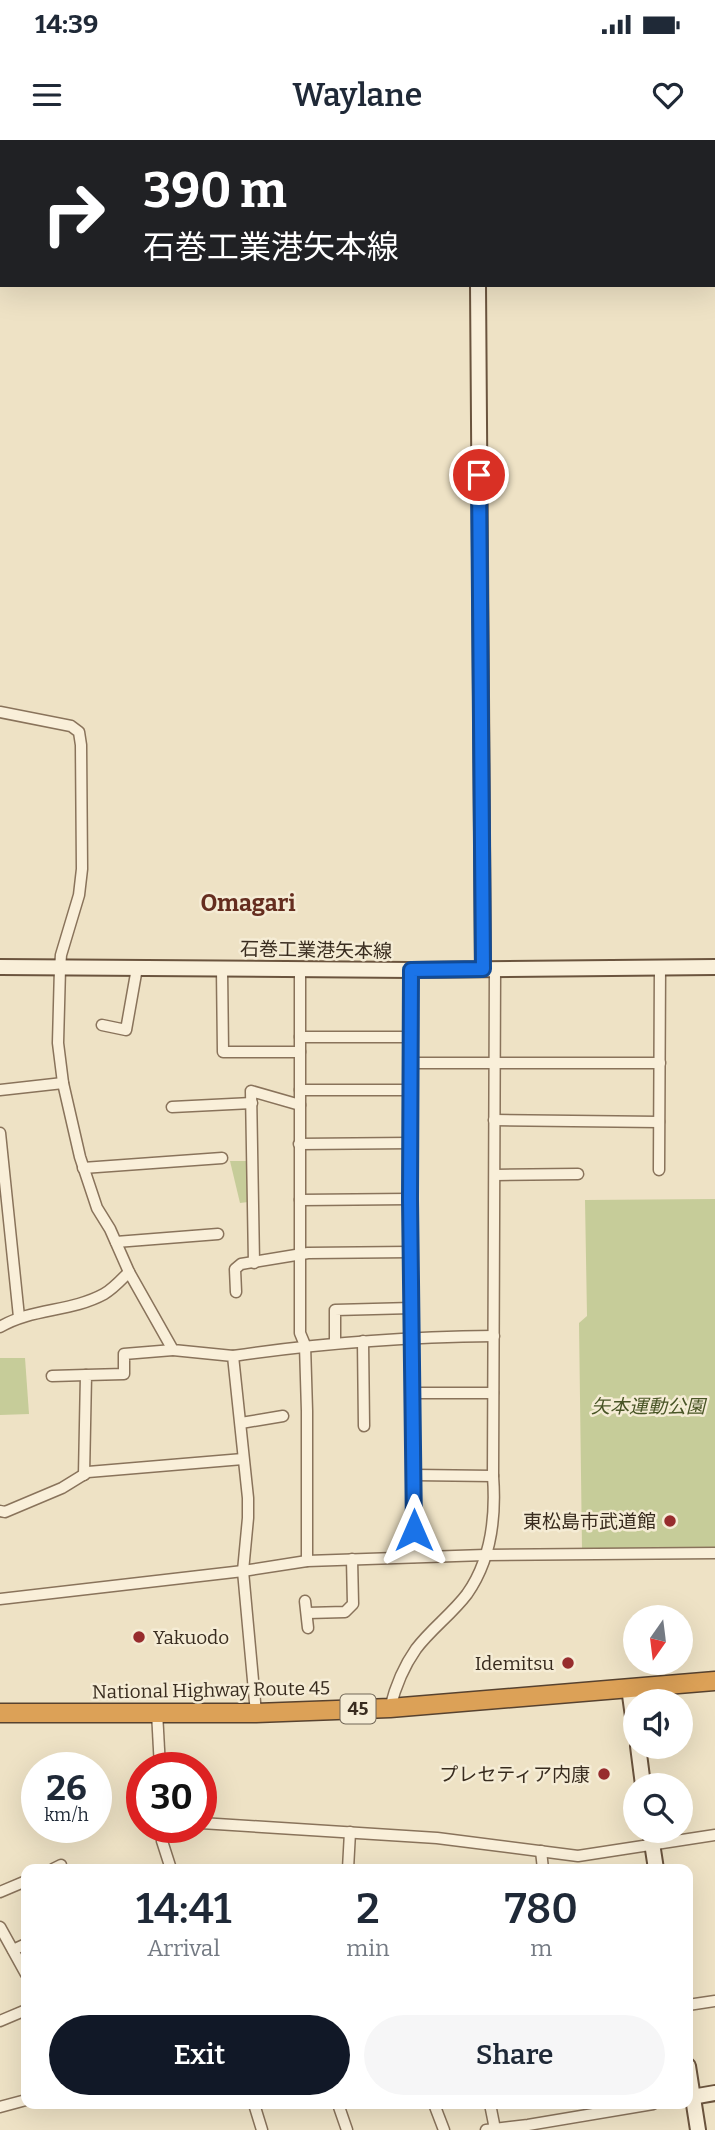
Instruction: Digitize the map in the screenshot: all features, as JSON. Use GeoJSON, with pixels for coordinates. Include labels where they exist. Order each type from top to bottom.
{"type":"FeatureCollection","features":[{"type":"Feature","properties":{"kind":"highway","name":"National Highway Route 45"},"geometry":{"type":"LineString","coordinates":[[0,1713],[256,1713],[390,1708],[715,1681]]}},
{"type":"Feature","properties":{"kind":"street"},"geometry":{"type":"LineString","coordinates":[[390,1708],[395,1688],[416,1650],[468,1592],[485,1555],[493,1528],[495,1505],[495,1062],[489,969],[479,641],[478,287]]}},
{"type":"Feature","properties":{"kind":"street"},"geometry":{"type":"LineString","coordinates":[[0,712],[71,726],[79,732],[82,869],[79,895],[61,955],[58,1043],[63,1083],[83,1168],[97,1208],[173,1350]]}},
{"type":"Feature","properties":{"kind":"street"},"geometry":{"type":"LineString","coordinates":[[659,1170],[660,966]]}},
{"type":"Feature","properties":{"kind":"street","name":"石巻工業港矢本線"},"geometry":{"type":"LineString","coordinates":[[0,967],[300,970],[715,967]]}},
{"type":"Feature","properties":{"kind":"street"},"geometry":{"type":"LineString","coordinates":[[102,1025],[130,1031],[137,968]]}},
{"type":"Feature","properties":{"kind":"street"},"geometry":{"type":"LineString","coordinates":[[222,969],[223,1052],[300,1052]]}},
{"type":"Feature","properties":{"kind":"street"},"geometry":{"type":"LineString","coordinates":[[300,970],[299,1255],[300,1333],[305,1345],[307,1561]]}},
{"type":"Feature","properties":{"kind":"street"},"geometry":{"type":"LineString","coordinates":[[411,970],[410,1199],[414,1557]]}},
{"type":"Feature","properties":{"kind":"street"},"geometry":{"type":"LineString","coordinates":[[300,1037],[411,1037]]}},
{"type":"Feature","properties":{"kind":"street"},"geometry":{"type":"LineString","coordinates":[[412,1063],[660,1063]]}},
{"type":"Feature","properties":{"kind":"street"},"geometry":{"type":"LineString","coordinates":[[0,1090],[63,1083]]}},
{"type":"Feature","properties":{"kind":"street"},"geometry":{"type":"LineString","coordinates":[[300,1090],[411,1090]]}},
{"type":"Feature","properties":{"kind":"street"},"geometry":{"type":"LineString","coordinates":[[254,1263],[251,1091],[300,1105]]}},
{"type":"Feature","properties":{"kind":"street"},"geometry":{"type":"LineString","coordinates":[[172,1107],[252,1103]]}},
{"type":"Feature","properties":{"kind":"street"},"geometry":{"type":"LineString","coordinates":[[494,1120],[659,1122]]}},
{"type":"Feature","properties":{"kind":"street"},"geometry":{"type":"LineString","coordinates":[[0,1133],[19,1317]]}},
{"type":"Feature","properties":{"kind":"street"},"geometry":{"type":"LineString","coordinates":[[299,1144],[411,1143]]}},
{"type":"Feature","properties":{"kind":"street"},"geometry":{"type":"LineString","coordinates":[[83,1168],[222,1158]]}},
{"type":"Feature","properties":{"kind":"street"},"geometry":{"type":"LineString","coordinates":[[495,1175],[578,1174]]}},
{"type":"Feature","properties":{"kind":"street"},"geometry":{"type":"LineString","coordinates":[[300,1200],[410,1199]]}},
{"type":"Feature","properties":{"kind":"street"},"geometry":{"type":"LineString","coordinates":[[116,1242],[218,1234]]}},
{"type":"Feature","properties":{"kind":"street"},"geometry":{"type":"LineString","coordinates":[[236,1292],[235,1269],[241,1264],[308,1253],[411,1252]]}},
{"type":"Feature","properties":{"kind":"street"},"geometry":{"type":"LineString","coordinates":[[0,1327],[19,1317],[91,1300],[107,1292],[129,1272]]}},
{"type":"Feature","properties":{"kind":"street"},"geometry":{"type":"LineString","coordinates":[[335,1342],[335,1310],[412,1308]]}},
{"type":"Feature","properties":{"kind":"street"},"geometry":{"type":"LineString","coordinates":[[52,1376],[124,1374],[124,1354],[173,1350],[233,1356],[335,1342],[494,1336]]}},
{"type":"Feature","properties":{"kind":"street"},"geometry":{"type":"LineString","coordinates":[[363,1342],[364,1426]]}},
{"type":"Feature","properties":{"kind":"street"},"geometry":{"type":"LineString","coordinates":[[233,1356],[248,1518],[243,1571],[256,1713]]}},
{"type":"Feature","properties":{"kind":"street"},"geometry":{"type":"LineString","coordinates":[[84,1475],[86,1375]]}},
{"type":"Feature","properties":{"kind":"street"},"geometry":{"type":"LineString","coordinates":[[414,1393],[493,1393]]}},
{"type":"Feature","properties":{"kind":"street"},"geometry":{"type":"LineString","coordinates":[[241,1423],[283,1416]]}},
{"type":"Feature","properties":{"kind":"street"},"geometry":{"type":"LineString","coordinates":[[0,1511],[5,1512],[62,1488],[88,1472],[243,1459]]}},
{"type":"Feature","properties":{"kind":"street"},"geometry":{"type":"LineString","coordinates":[[415,1475],[493,1476]]}},
{"type":"Feature","properties":{"kind":"street"},"geometry":{"type":"LineString","coordinates":[[0,1600],[307,1561],[485,1555],[715,1553]]}},
{"type":"Feature","properties":{"kind":"street"},"geometry":{"type":"LineString","coordinates":[[307,1614],[345,1612],[353,1604],[352,1559]]}},
{"type":"Feature","properties":{"kind":"street"},"geometry":{"type":"LineString","coordinates":[[305,1601],[308,1628]]}},
{"type":"Feature","properties":{"kind":"street"},"geometry":{"type":"LineString","coordinates":[[157,1712],[159,1752]]}},
{"type":"Feature","properties":{"kind":"street"},"geometry":{"type":"LineString","coordinates":[[217,1824],[437,1838],[591,1855],[633,1843]]}},
{"type":"Feature","properties":{"kind":"street"},"geometry":{"type":"LineString","coordinates":[[348,1864],[350,1832]]}},
{"type":"Feature","properties":{"kind":"street"},"geometry":{"type":"LineString","coordinates":[[693,1836],[715,1835]]}},
{"type":"Feature","properties":{"kind":"street"},"geometry":{"type":"LineString","coordinates":[[163,1843],[169,1864]]}},
{"type":"Feature","properties":{"kind":"street"},"geometry":{"type":"LineString","coordinates":[[652,1843],[655,1864]]}},
{"type":"Feature","properties":{"kind":"street"},"geometry":{"type":"LineString","coordinates":[[541,1851],[542,1864]]}},
{"type":"Feature","properties":{"kind":"street"},"geometry":{"type":"LineString","coordinates":[[0,1892],[21,1883]]}},
{"type":"Feature","properties":{"kind":"street"},"geometry":{"type":"LineString","coordinates":[[0,1927],[21,1965]]}},
{"type":"Feature","properties":{"kind":"street"},"geometry":{"type":"LineString","coordinates":[[13,1950],[21,1946]]}},
{"type":"Feature","properties":{"kind":"street"},"geometry":{"type":"LineString","coordinates":[[693,2005],[715,2001]]}},
{"type":"Feature","properties":{"kind":"street"},"geometry":{"type":"LineString","coordinates":[[0,2021],[21,2012]]}},
{"type":"Feature","properties":{"kind":"street"},"geometry":{"type":"LineString","coordinates":[[693,2097],[715,2093]]}},
{"type":"Feature","properties":{"kind":"street"},"geometry":{"type":"LineString","coordinates":[[0,2107],[21,2101]]}},
{"type":"Feature","properties":{"kind":"street"},"geometry":{"type":"LineString","coordinates":[[256,2109],[262,2130]]}},
{"type":"Feature","properties":{"kind":"street"},"geometry":{"type":"LineString","coordinates":[[340,2109],[347,2130]]}},
{"type":"Feature","properties":{"kind":"street"},"geometry":{"type":"LineString","coordinates":[[436,2109],[444,2130]]}},
{"type":"Feature","properties":{"kind":"street"},"geometry":{"type":"LineString","coordinates":[[490,2109],[489,2130],[621,2109]]}},
{"type":"Feature","properties":{"kind":"street"},"geometry":{"type":"LineString","coordinates":[[693,2109],[698,2130]]}},
{"type":"Feature","properties":{"kind":"green space"},"geometry":{"type":"Polygon","coordinates":[[[230,1161],[248,1161],[248,1202],[240,1203],[230,1161]]]}},
{"type":"Feature","properties":{"kind":"green space","name":"矢本運動公園"},"geometry":{"type":"Polygon","coordinates":[[[715,1199],[715,1549],[582,1549],[579,1323],[587,1316],[585,1200],[715,1199]]]}},
{"type":"Feature","properties":{"kind":"green space"},"geometry":{"type":"Polygon","coordinates":[[[0,1358],[25,1358],[29,1414],[0,1415],[0,1358]]]}},
{"type":"Feature","properties":{"kind":"place","name":"東松島市武道館"},"geometry":{"type":"Point","coordinates":[670,1521]}},
{"type":"Feature","properties":{"kind":"place","name":"Yakuodo"},"geometry":{"type":"Point","coordinates":[139,1637]}},
{"type":"Feature","properties":{"kind":"place","name":"Idemitsu"},"geometry":{"type":"Point","coordinates":[568,1663]}},
{"type":"Feature","properties":{"kind":"place","name":"プレセティア内康"},"geometry":{"type":"Point","coordinates":[604,1774]}},
{"type":"Feature","properties":{"kind":"district","name":"Omagari"},"geometry":{"type":"Point","coordinates":[248,903]}},
{"type":"Feature","properties":{"kind":"route"},"geometry":{"type":"LineString","coordinates":[[414,1530],[410,1199],[411,970],[483,969],[479,475]]}}]}
